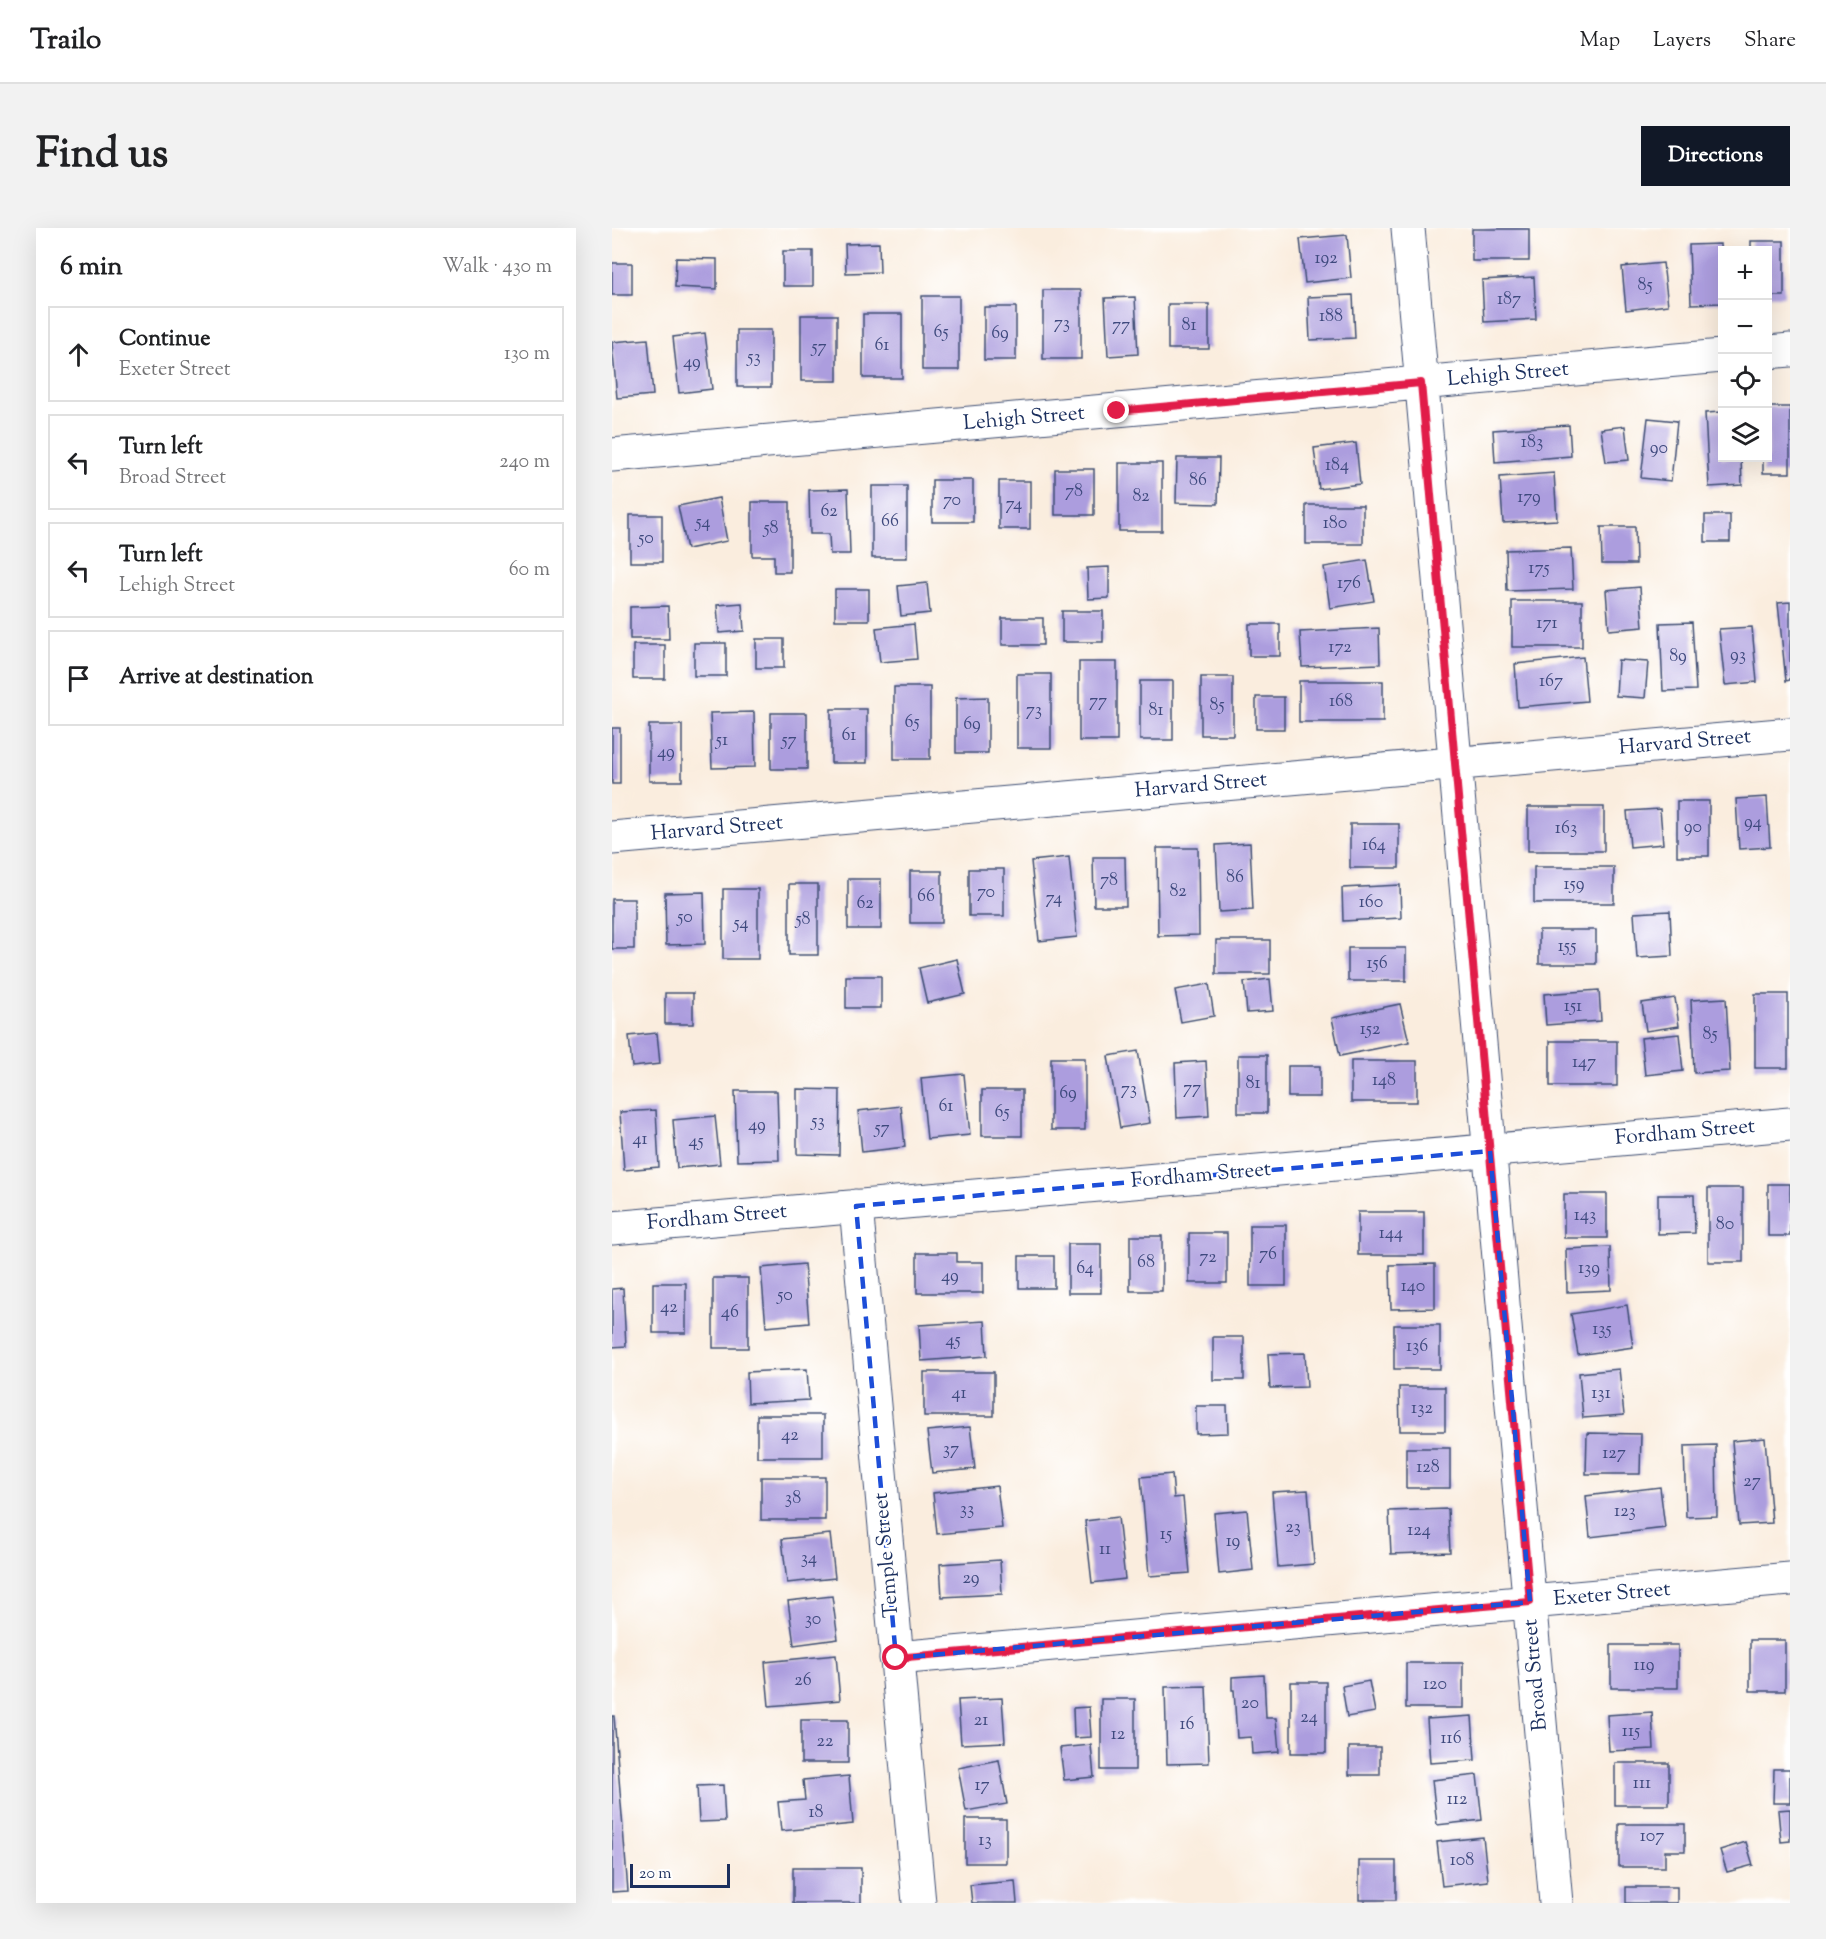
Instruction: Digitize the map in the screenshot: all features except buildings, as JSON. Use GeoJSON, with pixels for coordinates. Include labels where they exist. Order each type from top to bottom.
{"type":"FeatureCollection","features":[{"type":"Feature","properties":{"kind":"street","name":"Broad Street"},"geometry":{"type":"LineString","coordinates":[[1408,228],[1556,1903]]}},
{"type":"Feature","properties":{"kind":"street"},"geometry":{"type":"LineString","coordinates":[[1772,352],[1790,350]]}},
{"type":"Feature","properties":{"kind":"street","name":"Lehigh Street"},"geometry":{"type":"LineString","coordinates":[[612,455],[1718,356]]}},
{"type":"Feature","properties":{"kind":"street","name":"Harvard Street"},"geometry":{"type":"LineString","coordinates":[[612,838],[1790,734]]}},
{"type":"Feature","properties":{"kind":"street","name":"Fordham Street"},"geometry":{"type":"LineString","coordinates":[[612,1228],[1790,1124]]}},
{"type":"Feature","properties":{"kind":"street","name":"Temple Street"},"geometry":{"type":"LineString","coordinates":[[856,1206],[919,1903]]}},
{"type":"Feature","properties":{"kind":"street","name":"Exeter Street"},"geometry":{"type":"LineString","coordinates":[[896,1658],[1790,1579]]}},
{"type":"Feature","properties":{"kind":"highlighted area"},"geometry":{"type":"Polygon","coordinates":[[[1490,1151],[1530,1602],[896,1658],[856,1206],[1490,1151]]]}},
{"type":"Feature","properties":{"kind":"route"},"geometry":{"type":"LineString","coordinates":[[896,1658],[1530,1602],[1421,383],[1117,411]]}}]}
